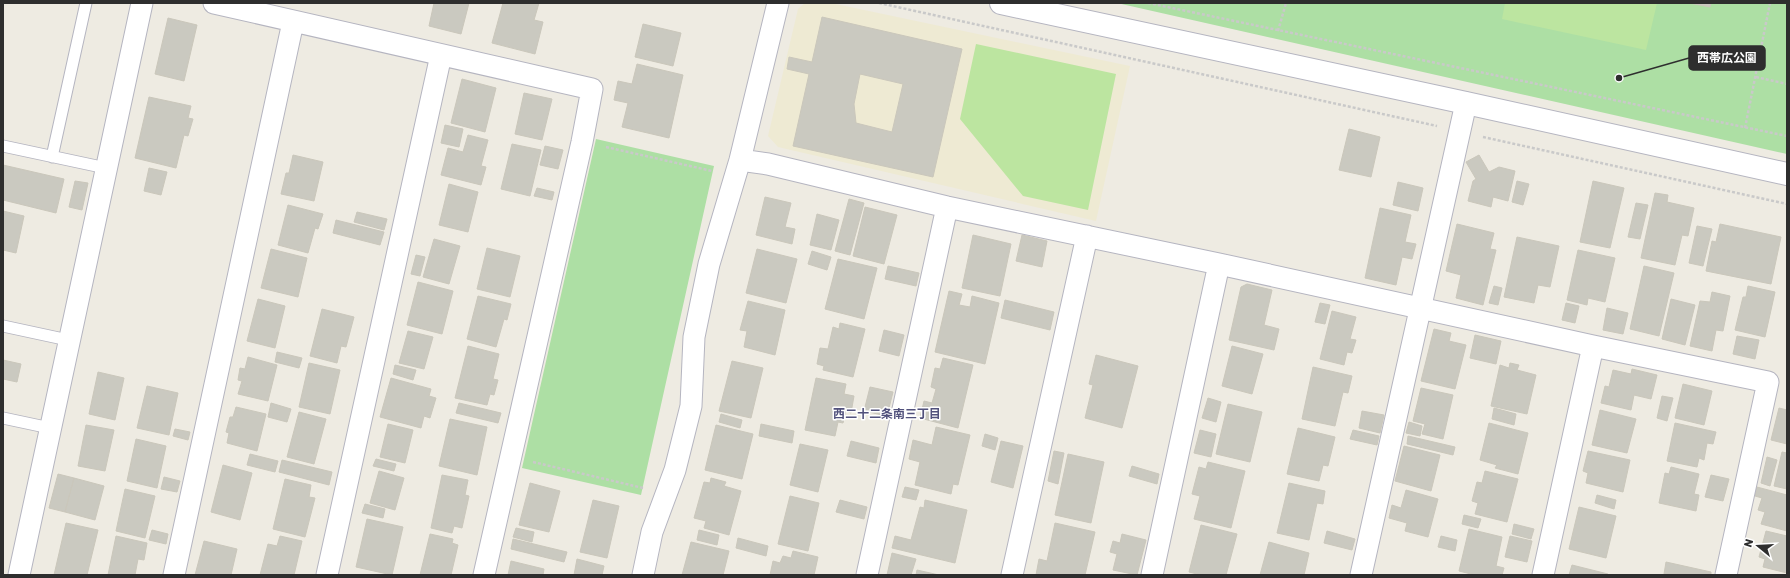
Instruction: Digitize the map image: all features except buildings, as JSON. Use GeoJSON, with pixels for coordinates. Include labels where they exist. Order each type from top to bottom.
{"type":"FeatureCollection","features":[{"type":"Feature","properties":{"kind":"street"},"geometry":{"type":"LineString","coordinates":[[19,575],[68,340],[142,3]]}},
{"type":"Feature","properties":{"kind":"street"},"geometry":{"type":"LineString","coordinates":[[214,3],[592,89],[582,142],[484,575]]}},
{"type":"Feature","properties":{"kind":"street"},"geometry":{"type":"LineString","coordinates":[[643,575],[652,532],[675,470],[691,406],[695,330],[709,264],[740,160],[778,3]]}},
{"type":"Feature","properties":{"kind":"street"},"geometry":{"type":"LineString","coordinates":[[1001,3],[1787,174]]}},
{"type":"Feature","properties":{"kind":"street"},"geometry":{"type":"LineString","coordinates":[[174,575],[293,22]]}},
{"type":"Feature","properties":{"kind":"street"},"geometry":{"type":"LineString","coordinates":[[327,575],[441,55]]}},
{"type":"Feature","properties":{"kind":"street"},"geometry":{"type":"LineString","coordinates":[[1361,575],[1419,308],[1466,103]]}},
{"type":"Feature","properties":{"kind":"street"},"geometry":{"type":"LineString","coordinates":[[740,160],[768,164],[947,207],[1219,264],[1593,346],[1768,382],[1726,575]]}},
{"type":"Feature","properties":{"kind":"street"},"geometry":{"type":"LineString","coordinates":[[867,575],[947,207]]}},
{"type":"Feature","properties":{"kind":"street"},"geometry":{"type":"LineString","coordinates":[[1012,575],[1087,236]]}},
{"type":"Feature","properties":{"kind":"street"},"geometry":{"type":"LineString","coordinates":[[1152,575],[1219,264]]}},
{"type":"Feature","properties":{"kind":"street"},"geometry":{"type":"LineString","coordinates":[[1543,575],[1593,346]]}},
{"type":"Feature","properties":{"kind":"lane"},"geometry":{"type":"LineString","coordinates":[[52,157],[86,3]]}},
{"type":"Feature","properties":{"kind":"lane"},"geometry":{"type":"LineString","coordinates":[[3,146],[106,168]]}},
{"type":"Feature","properties":{"kind":"lane"},"geometry":{"type":"LineString","coordinates":[[3,326],[68,340]]}},
{"type":"Feature","properties":{"kind":"lane"},"geometry":{"type":"LineString","coordinates":[[3,418],[50,428]]}},
{"type":"Feature","properties":{"kind":"path"},"geometry":{"type":"LineString","coordinates":[[879,3],[1787,204]]}},
{"type":"Feature","properties":{"kind":"path"},"geometry":{"type":"LineString","coordinates":[[1148,3],[1278,32],[1787,136]]}},
{"type":"Feature","properties":{"kind":"path"},"geometry":{"type":"LineString","coordinates":[[1278,32],[1286,3]]}},
{"type":"Feature","properties":{"kind":"path"},"geometry":{"type":"LineString","coordinates":[[1745,128],[1770,3]]}},
{"type":"Feature","properties":{"kind":"path"},"geometry":{"type":"LineString","coordinates":[[1756,77],[1787,84]]}},
{"type":"Feature","properties":{"kind":"path"},"geometry":{"type":"LineString","coordinates":[[582,142],[717,172]]}},
{"type":"Feature","properties":{"kind":"path"},"geometry":{"type":"LineString","coordinates":[[511,457],[646,489]]}},
{"type":"Feature","properties":{"kind":"shaded area"},"geometry":{"type":"Polygon","coordinates":[[[805,3],[831,3],[1130,66],[1096,221],[778,147],[768,136],[798,9],[805,3]]]}},
{"type":"Feature","properties":{"kind":"green space"},"geometry":{"type":"Polygon","coordinates":[[[1117,3],[1787,3],[1787,154],[1117,3]]]}},
{"type":"Feature","properties":{"kind":"green space"},"geometry":{"type":"Polygon","coordinates":[[[1505,3],[1657,3],[1646,50],[1502,19],[1505,3]]]}},
{"type":"Feature","properties":{"kind":"green space"},"geometry":{"type":"Polygon","coordinates":[[[976,44],[1116,74],[1088,210],[1023,196],[960,119],[976,44]]]}},
{"type":"Feature","properties":{"kind":"green space"},"geometry":{"type":"Polygon","coordinates":[[[596,139],[714,166],[641,495],[522,468],[596,139]]]}},
{"type":"Feature","properties":{"kind":"place","name":"西帯広公園"},"geometry":{"type":"Point","coordinates":[1619,78]}},
{"type":"Feature","properties":{"kind":"district","name":"西二十二条南三丁目"},"geometry":{"type":"Point","coordinates":[887,414]}}]}
